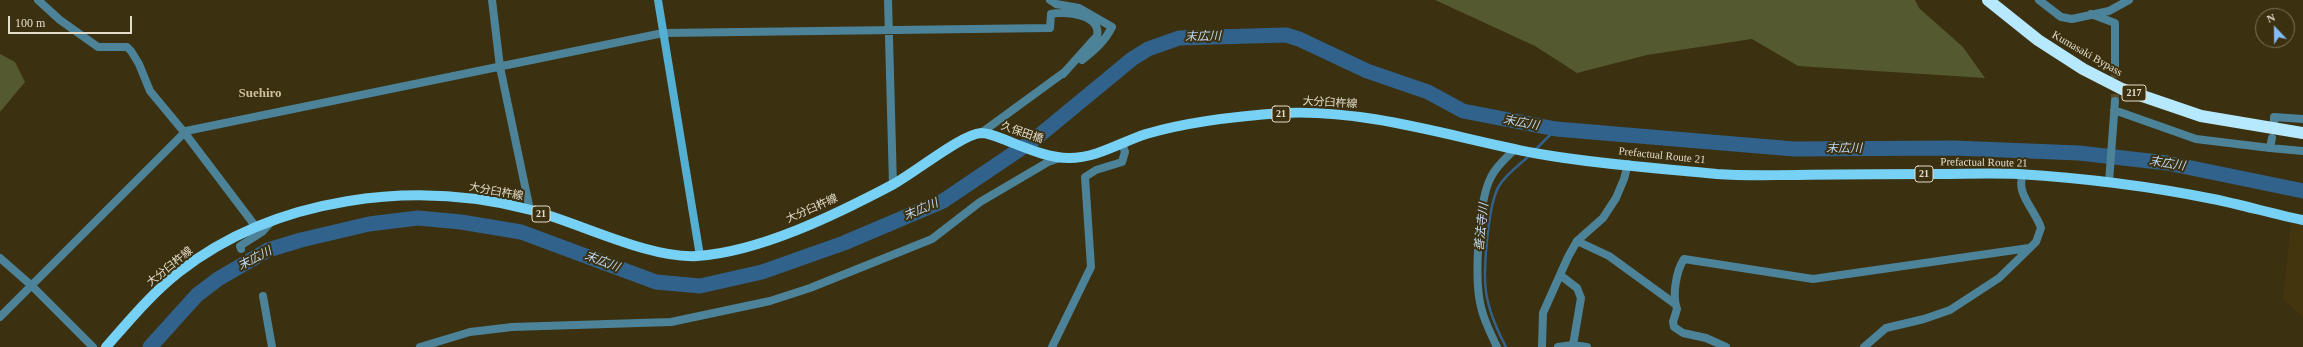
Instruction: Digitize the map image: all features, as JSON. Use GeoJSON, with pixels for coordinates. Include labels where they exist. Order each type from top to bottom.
{"type":"FeatureCollection","features":[{"type":"Feature","properties":{"kind":"highway","name":"Kumasaki Bypass"},"geometry":{"type":"LineString","coordinates":[[1988,0],[2038,40],[2083,69],[2122,89],[2201,116],[2303,133]]}},
{"type":"Feature","properties":{"kind":"main road","name":"大分臼杵線"},"geometry":{"type":"LineString","coordinates":[[1046,154],[1060,158],[1087,156],[1142,135],[1210,120],[1283,114],[1327,113],[1356,115],[1543,155]]}},
{"type":"Feature","properties":{"kind":"main road","name":"大分臼杵線"},"geometry":{"type":"LineString","coordinates":[[106,347],[150,298],[178,273],[233,237],[256,227],[333,204],[374,198],[426,195],[474,199],[530,210],[658,252],[700,256],[739,248],[796,231],[893,185],[925,165],[963,138],[985,134]]}},
{"type":"Feature","properties":{"kind":"main road","name":"久保田橋"},"geometry":{"type":"LineString","coordinates":[[985,134],[1046,154]]}},
{"type":"Feature","properties":{"kind":"main road","name":"Prefactual Route 21"},"geometry":{"type":"LineString","coordinates":[[1543,155],[1726,175],[2023,174],[2109,178],[2212,198],[2303,220]]}},
{"type":"Feature","properties":{"kind":"street"},"geometry":{"type":"LineString","coordinates":[[38,0],[60,20],[98,47],[127,47],[131,51],[139,64],[150,92],[184,132],[256,227]]}},
{"type":"Feature","properties":{"kind":"street"},"geometry":{"type":"LineString","coordinates":[[492,0],[500,67],[530,210]]}},
{"type":"Feature","properties":{"kind":"street"},"geometry":{"type":"LineString","coordinates":[[658,0],[700,256]]}},
{"type":"Feature","properties":{"kind":"street"},"geometry":{"type":"LineString","coordinates":[[888,0],[893,185]]}},
{"type":"Feature","properties":{"kind":"street"},"geometry":{"type":"LineString","coordinates":[[985,134],[1097,48],[1106,38],[1112,27],[1079,8],[1056,4],[1050,0]]}},
{"type":"Feature","properties":{"kind":"street"},"geometry":{"type":"LineString","coordinates":[[2039,0],[2050,10],[2065,18],[2115,9],[2129,0]]}},
{"type":"Feature","properties":{"kind":"street"},"geometry":{"type":"LineString","coordinates":[[0,317],[184,132],[663,33],[1050,28],[1050,14],[1076,14],[1087,17],[1096,28],[1097,36],[1063,74]]}},
{"type":"Feature","properties":{"kind":"street"},"geometry":{"type":"LineString","coordinates":[[2090,14],[2115,23],[2115,70]]}},
{"type":"Feature","properties":{"kind":"street"},"geometry":{"type":"LineString","coordinates":[[2109,178],[2115,101]]}},
{"type":"Feature","properties":{"kind":"street"},"geometry":{"type":"LineString","coordinates":[[2114,110],[2196,139],[2303,151]]}},
{"type":"Feature","properties":{"kind":"street"},"geometry":{"type":"LineString","coordinates":[[2274,121],[2274,117],[2303,119]]}},
{"type":"Feature","properties":{"kind":"street"},"geometry":{"type":"LineString","coordinates":[[2270,148],[2272,138]]}},
{"type":"Feature","properties":{"kind":"street"},"geometry":{"type":"LineString","coordinates":[[1052,347],[1092,267],[1085,177],[1096,170],[1122,162],[1125,152],[1122,143]]}},
{"type":"Feature","properties":{"kind":"street"},"geometry":{"type":"LineString","coordinates":[[1497,347],[1480,304],[1478,275],[1479,235],[1485,195],[1489,180],[1496,168],[1517,150]]}},
{"type":"Feature","properties":{"kind":"street"},"geometry":{"type":"LineString","coordinates":[[420,347],[470,332],[512,327],[671,322],[770,301],[810,288],[910,250],[932,239],[980,202],[1048,162],[1060,158]]}},
{"type":"Feature","properties":{"kind":"street"},"geometry":{"type":"LineString","coordinates":[[1542,347],[1543,313],[1560,275],[1577,241],[1603,218],[1616,198],[1624,179],[1628,164]]}},
{"type":"Feature","properties":{"kind":"street"},"geometry":{"type":"LineString","coordinates":[[1864,347],[1886,328],[1893,325],[1924,319],[1950,310],[2009,270],[2036,242],[2041,228],[2021,192],[2020,182],[2023,174]]}},
{"type":"Feature","properties":{"kind":"street"},"geometry":{"type":"LineString","coordinates":[[241,249],[240,246],[262,232],[270,223]]}},
{"type":"Feature","properties":{"kind":"street"},"geometry":{"type":"LineString","coordinates":[[1577,241],[1609,256],[1675,304],[1678,309],[1673,322],[1674,327],[1683,333],[1706,338],[1726,347]]}},
{"type":"Feature","properties":{"kind":"street"},"geometry":{"type":"LineString","coordinates":[[1675,304],[1677,275],[1684,259],[1813,279],[2030,248]]}},
{"type":"Feature","properties":{"kind":"street"},"geometry":{"type":"LineString","coordinates":[[0,258],[32,286],[93,347]]}},
{"type":"Feature","properties":{"kind":"street"},"geometry":{"type":"LineString","coordinates":[[1560,275],[1577,288],[1581,298],[1573,345]]}},
{"type":"Feature","properties":{"kind":"street"},"geometry":{"type":"LineString","coordinates":[[263,296],[272,347]]}},
{"type":"Feature","properties":{"kind":"street"},"geometry":{"type":"LineString","coordinates":[[1558,347],[1573,345],[1586,347]]}},
{"type":"Feature","properties":{"kind":"shaded area"},"geometry":{"type":"Polygon","coordinates":[[[2291,223],[2303,225],[2303,317],[2283,299],[2291,223]]]}},
{"type":"Feature","properties":{"kind":"green space"},"geometry":{"type":"Polygon","coordinates":[[[1435,0],[1915,0],[1919,8],[1963,47],[1985,78],[1798,66],[1752,39],[1647,55],[1577,73],[1535,46],[1435,0]]]}},
{"type":"Feature","properties":{"kind":"green space"},"geometry":{"type":"Polygon","coordinates":[[[0,54],[15,62],[25,82],[0,112],[0,54]]]}},
{"type":"Feature","properties":{"kind":"waterway","name":"末広川"},"geometry":{"type":"LineString","coordinates":[[150,347],[197,295],[218,279],[268,250],[301,240],[369,224],[418,218],[461,222],[521,232],[656,282],[700,286],[762,272],[844,243],[943,201],[1035,139],[1132,59],[1148,49],[1179,38],[1286,35],[1299,39],[1367,71],[1428,92],[1463,111],[1556,129],[1794,149],[1954,148],[2079,153],[2167,163],[2303,191]]}},
{"type":"Feature","properties":{"kind":"waterway","name":"善法寺川"},"geometry":{"type":"LineString","coordinates":[[1534,151],[1556,129]]}},
{"type":"Feature","properties":{"kind":"waterway","name":"善法寺川"},"geometry":{"type":"LineString","coordinates":[[1506,347],[1494,321],[1486,292],[1485,269],[1487,238],[1492,207],[1499,186],[1509,174],[1529,156]]}},
{"type":"Feature","properties":{"kind":"tunnel"},"geometry":{"type":"LineString","coordinates":[[2115,70],[2115,101]]}},
{"type":"Feature","properties":{"kind":"district","name":"Suehiro"},"geometry":{"type":"Point","coordinates":[260,94]}}]}
